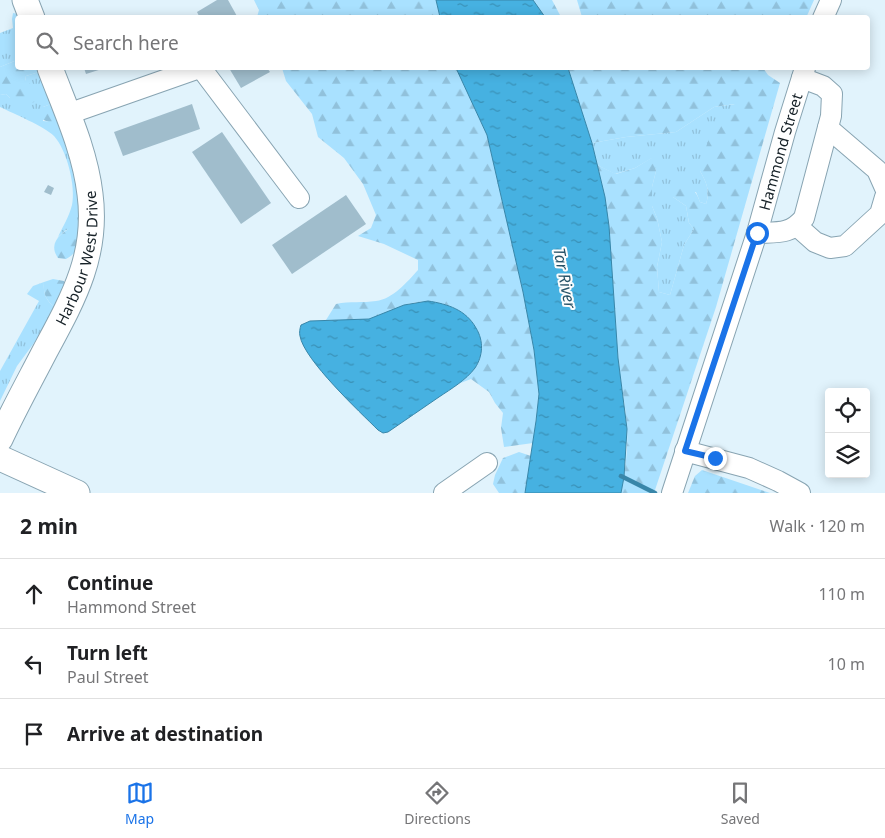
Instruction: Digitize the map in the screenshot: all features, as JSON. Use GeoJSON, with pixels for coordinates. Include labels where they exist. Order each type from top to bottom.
{"type":"FeatureCollection","features":[{"type":"Feature","properties":{"kind":"main road"},"geometry":{"type":"LineString","coordinates":[[25,0],[31,15]]}},
{"type":"Feature","properties":{"kind":"main road","name":"Harbour West Drive"},"geometry":{"type":"LineString","coordinates":[[0,439],[68,311],[80,282],[90,238],[90,194],[85,168],[68,114],[51,70]]}},
{"type":"Feature","properties":{"kind":"main road"},"geometry":{"type":"LineString","coordinates":[[0,458],[77,493]]}},
{"type":"Feature","properties":{"kind":"street"},"geometry":{"type":"LineString","coordinates":[[824,15],[831,0]]}},
{"type":"Feature","properties":{"kind":"street"},"geometry":{"type":"LineString","coordinates":[[68,114],[194,70]]}},
{"type":"Feature","properties":{"kind":"street"},"geometry":{"type":"LineString","coordinates":[[202,70],[298,198]]}},
{"type":"Feature","properties":{"kind":"street"},"geometry":{"type":"LineString","coordinates":[[757,233],[789,231],[804,218],[831,116],[832,94],[804,73]]}},
{"type":"Feature","properties":{"kind":"street","name":"Hammond Street"},"geometry":{"type":"LineString","coordinates":[[672,493],[757,233],[804,73]]}},
{"type":"Feature","properties":{"kind":"street"},"geometry":{"type":"LineString","coordinates":[[828,128],[877,170],[885,188]]}},
{"type":"Feature","properties":{"kind":"street"},"geometry":{"type":"LineString","coordinates":[[797,226],[815,242],[830,248],[845,246],[880,214],[885,197]]}},
{"type":"Feature","properties":{"kind":"street"},"geometry":{"type":"LineString","coordinates":[[685,451],[749,468],[800,493]]}},
{"type":"Feature","properties":{"kind":"street"},"geometry":{"type":"LineString","coordinates":[[444,493],[487,463]]}},
{"type":"Feature","properties":{"kind":"green space"},"geometry":{"type":"Polygon","coordinates":[[[254,0],[436,0],[440,15],[258,15],[259,10],[254,0]]]}},
{"type":"Feature","properties":{"kind":"green space"},"geometry":{"type":"Polygon","coordinates":[[[533,0],[552,0],[560,15],[544,15],[533,0]]]}},
{"type":"Feature","properties":{"kind":"green space"},"geometry":{"type":"Polygon","coordinates":[[[577,0],[814,0],[807,15],[581,15],[577,0]]]}},
{"type":"Feature","properties":{"kind":"green space"},"geometry":{"type":"Polygon","coordinates":[[[13,13],[18,14],[15,15],[15,61],[0,67],[0,33],[13,28],[13,13]]]}},
{"type":"Feature","properties":{"kind":"green space"},"geometry":{"type":"Polygon","coordinates":[[[15,61],[15,70],[38,70],[39,72],[26,76],[25,81],[34,86],[36,101],[24,107],[10,105],[10,98],[6,94],[0,95],[0,67],[15,61]]]}},
{"type":"Feature","properties":{"kind":"green space"},"geometry":{"type":"Polygon","coordinates":[[[283,70],[457,70],[487,135],[523,292],[534,350],[539,393],[533,443],[504,447],[501,428],[503,413],[489,392],[471,379],[458,384],[469,374],[477,362],[480,356],[481,343],[473,325],[457,310],[448,305],[427,301],[404,305],[369,320],[326,320],[336,304],[376,301],[388,297],[404,285],[418,270],[418,260],[384,244],[358,236],[371,228],[376,215],[363,184],[344,158],[318,137],[312,114],[286,81],[283,70]]]}},
{"type":"Feature","properties":{"kind":"green space"},"geometry":{"type":"Polygon","coordinates":[[[569,70],[764,70],[768,75],[780,83],[716,307],[654,493],[621,493],[627,453],[626,420],[618,357],[609,237],[597,165],[616,174],[635,168],[653,157],[656,171],[652,187],[652,206],[657,218],[662,242],[657,267],[659,292],[670,295],[684,245],[694,229],[689,223],[686,206],[673,197],[675,191],[680,187],[691,189],[695,192],[700,202],[706,204],[707,187],[700,171],[705,151],[715,126],[735,104],[714,107],[676,132],[626,137],[592,143],[569,70]]]}},
{"type":"Feature","properties":{"kind":"green space"},"geometry":{"type":"Polygon","coordinates":[[[39,72],[51,104],[43,107],[43,121],[53,122],[60,126],[78,185],[80,228],[66,230],[58,237],[69,214],[73,197],[69,169],[63,150],[59,142],[49,132],[0,107],[0,95],[6,94],[10,98],[25,81],[26,76],[39,72]]]}},
{"type":"Feature","properties":{"kind":"green space"},"geometry":{"type":"Polygon","coordinates":[[[51,104],[60,126],[45,121],[38,116],[43,107],[51,104]]]}},
{"type":"Feature","properties":{"kind":"green space"},"geometry":{"type":"Polygon","coordinates":[[[736,104],[700,171],[707,187],[706,204],[700,202],[696,192],[673,197],[686,206],[689,223],[694,229],[684,245],[670,295],[659,292],[657,267],[662,242],[657,218],[652,206],[652,187],[656,171],[652,158],[635,168],[615,174],[597,165],[592,143],[626,137],[676,132],[714,107],[736,104]]]}},
{"type":"Feature","properties":{"kind":"green space"},"geometry":{"type":"Polygon","coordinates":[[[76,225],[80,228],[79,247],[75,253],[66,259],[58,258],[54,247],[55,242],[61,234],[76,225]]]}},
{"type":"Feature","properties":{"kind":"green space"},"geometry":{"type":"Polygon","coordinates":[[[53,279],[64,281],[66,289],[56,308],[46,297],[44,290],[44,282],[53,279]]]}},
{"type":"Feature","properties":{"kind":"green space"},"geometry":{"type":"Polygon","coordinates":[[[44,282],[46,297],[56,308],[48,324],[17,366],[0,401],[0,371],[39,301],[27,294],[33,286],[44,282]]]}},
{"type":"Feature","properties":{"kind":"green space"},"geometry":{"type":"Polygon","coordinates":[[[519,452],[531,456],[525,493],[499,493],[493,484],[503,458],[519,452]]]}},
{"type":"Feature","properties":{"kind":"green space"},"geometry":{"type":"Polygon","coordinates":[[[702,470],[770,493],[688,493],[695,476],[702,470]]]}},
{"type":"Feature","properties":{"kind":"water"},"geometry":{"type":"Polygon","coordinates":[[[436,0],[533,0],[544,15],[440,15],[436,0]]]}},
{"type":"Feature","properties":{"kind":"water","name":"Tar River"},"geometry":{"type":"Polygon","coordinates":[[[457,70],[569,70],[592,143],[605,197],[609,226],[618,358],[627,429],[621,493],[525,493],[539,394],[534,350],[523,292],[487,135],[457,70]]]}},
{"type":"Feature","properties":{"kind":"water"},"geometry":{"type":"Polygon","coordinates":[[[428,301],[456,309],[472,322],[479,333],[481,343],[480,359],[475,368],[458,384],[388,432],[383,433],[346,399],[311,358],[300,336],[301,325],[310,321],[369,319],[404,305],[428,301]]]}},
{"type":"Feature","properties":{"kind":"building"},"geometry":{"type":"Polygon","coordinates":[[[217,0],[228,0],[236,15],[198,15],[197,12],[217,0]]]}},
{"type":"Feature","properties":{"kind":"building"},"geometry":{"type":"Polygon","coordinates":[[[85,70],[99,70],[86,74],[85,70]]]}},
{"type":"Feature","properties":{"kind":"building"},"geometry":{"type":"Polygon","coordinates":[[[230,70],[268,70],[270,72],[241,88],[230,70]]]}},
{"type":"Feature","properties":{"kind":"building"},"geometry":{"type":"Polygon","coordinates":[[[192,104],[200,129],[123,156],[114,132],[192,104]]]}},
{"type":"Feature","properties":{"kind":"building"},"geometry":{"type":"Polygon","coordinates":[[[222,132],[271,203],[241,224],[192,152],[222,132]]]}},
{"type":"Feature","properties":{"kind":"building"},"geometry":{"type":"Polygon","coordinates":[[[48,185],[54,188],[51,195],[44,192],[48,185]]]}},
{"type":"Feature","properties":{"kind":"building"},"geometry":{"type":"Polygon","coordinates":[[[346,195],[366,224],[292,274],[272,245],[346,195]]]}},
{"type":"Feature","properties":{"kind":"waterway"},"geometry":{"type":"LineString","coordinates":[[621,476],[655,493]]}},
{"type":"Feature","properties":{"kind":"route"},"geometry":{"type":"LineString","coordinates":[[715,458],[685,451],[757,233]]}}]}
